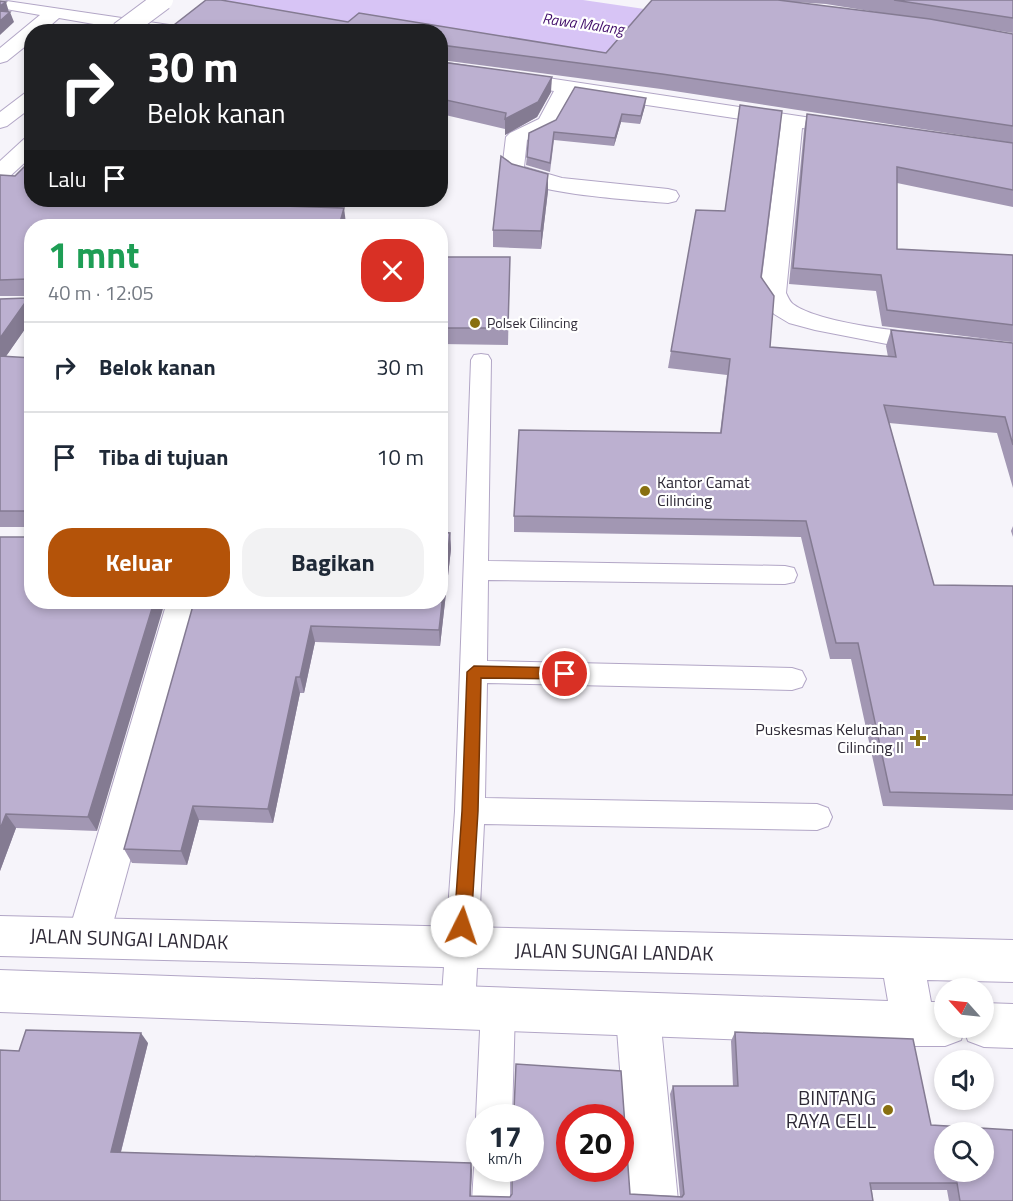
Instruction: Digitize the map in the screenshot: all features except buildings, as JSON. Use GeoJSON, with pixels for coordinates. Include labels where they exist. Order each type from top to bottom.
{"type":"FeatureCollection","features":[{"type":"Feature","properties":{"kind":"street"},"geometry":{"type":"LineString","coordinates":[[131,24],[163,0]]}},
{"type":"Feature","properties":{"kind":"street"},"geometry":{"type":"LineString","coordinates":[[0,3],[125,24]]}},
{"type":"Feature","properties":{"kind":"street"},"geometry":{"type":"LineString","coordinates":[[40,24],[54,13]]}},
{"type":"Feature","properties":{"kind":"street"},"geometry":{"type":"LineString","coordinates":[[0,57],[24,37]]}},
{"type":"Feature","properties":{"kind":"street"},"geometry":{"type":"LineString","coordinates":[[448,69],[873,132]]}},
{"type":"Feature","properties":{"kind":"street"},"geometry":{"type":"LineString","coordinates":[[567,86],[547,123],[518,137],[513,170],[522,176],[575,188],[668,196]]}},
{"type":"Feature","properties":{"kind":"street"},"geometry":{"type":"LineString","coordinates":[[0,122],[24,103]]}},
{"type":"Feature","properties":{"kind":"street"},"geometry":{"type":"LineString","coordinates":[[792,121],[773,293],[783,309],[811,321],[867,332],[1013,350]]}},
{"type":"Feature","properties":{"kind":"street"},"geometry":{"type":"LineString","coordinates":[[0,173],[24,151]]}},
{"type":"Feature","properties":{"kind":"street"},"geometry":{"type":"LineString","coordinates":[[88,938],[181,609]]}},
{"type":"Feature","properties":{"kind":"street","name":"JALAN SUNGAI LANDAK"},"geometry":{"type":"LineString","coordinates":[[0,936],[1013,961]]}},
{"type":"Feature","properties":{"kind":"street"},"geometry":{"type":"LineString","coordinates":[[0,991],[638,1016],[929,1024],[902,958]]}},
{"type":"Feature","properties":{"kind":"street"},"geometry":{"type":"LineString","coordinates":[[638,1016],[654,1201]]}},
{"type":"Feature","properties":{"kind":"street"},"geometry":{"type":"LineString","coordinates":[[994,1025],[1013,1026]]}},
{"type":"Feature","properties":{"kind":"lane"},"geometry":{"type":"LineString","coordinates":[[481,360],[470,811],[460,948],[478,1009],[492,1104]]}},
{"type":"Feature","properties":{"kind":"lane"},"geometry":{"type":"LineString","coordinates":[[476,570],[785,575]]}},
{"type":"Feature","properties":{"kind":"lane"},"geometry":{"type":"LineString","coordinates":[[474,672],[792,679]]}},
{"type":"Feature","properties":{"kind":"lane"},"geometry":{"type":"LineString","coordinates":[[470,811],[817,817]]}},
{"type":"Feature","properties":{"kind":"lane"},"geometry":{"type":"LineString","coordinates":[[491,1201],[492,1182]]}},
{"type":"Feature","properties":{"kind":"water","name":"Rawa Malang"},"geometry":{"type":"Polygon","coordinates":[[[207,0],[583,0],[924,50],[1013,127],[448,33],[448,24],[362,24],[207,0]]]}},
{"type":"Feature","properties":{"kind":"place","name":"Polsek Cilincing"},"geometry":{"type":"Point","coordinates":[475,323]}},
{"type":"Feature","properties":{"kind":"place","name":"Kantor Camat Cilincing"},"geometry":{"type":"Point","coordinates":[645,491]}},
{"type":"Feature","properties":{"kind":"place","name":"Puskesmas Kelurahan Cilincing II"},"geometry":{"type":"Point","coordinates":[918,738]}},
{"type":"Feature","properties":{"kind":"place","name":"BINTANG RAYA CELL"},"geometry":{"type":"Point","coordinates":[888,1110]}},
{"type":"Feature","properties":{"kind":"route"},"geometry":{"type":"LineString","coordinates":[[462,926],[470,811],[474,672],[565,674]]}}]}
